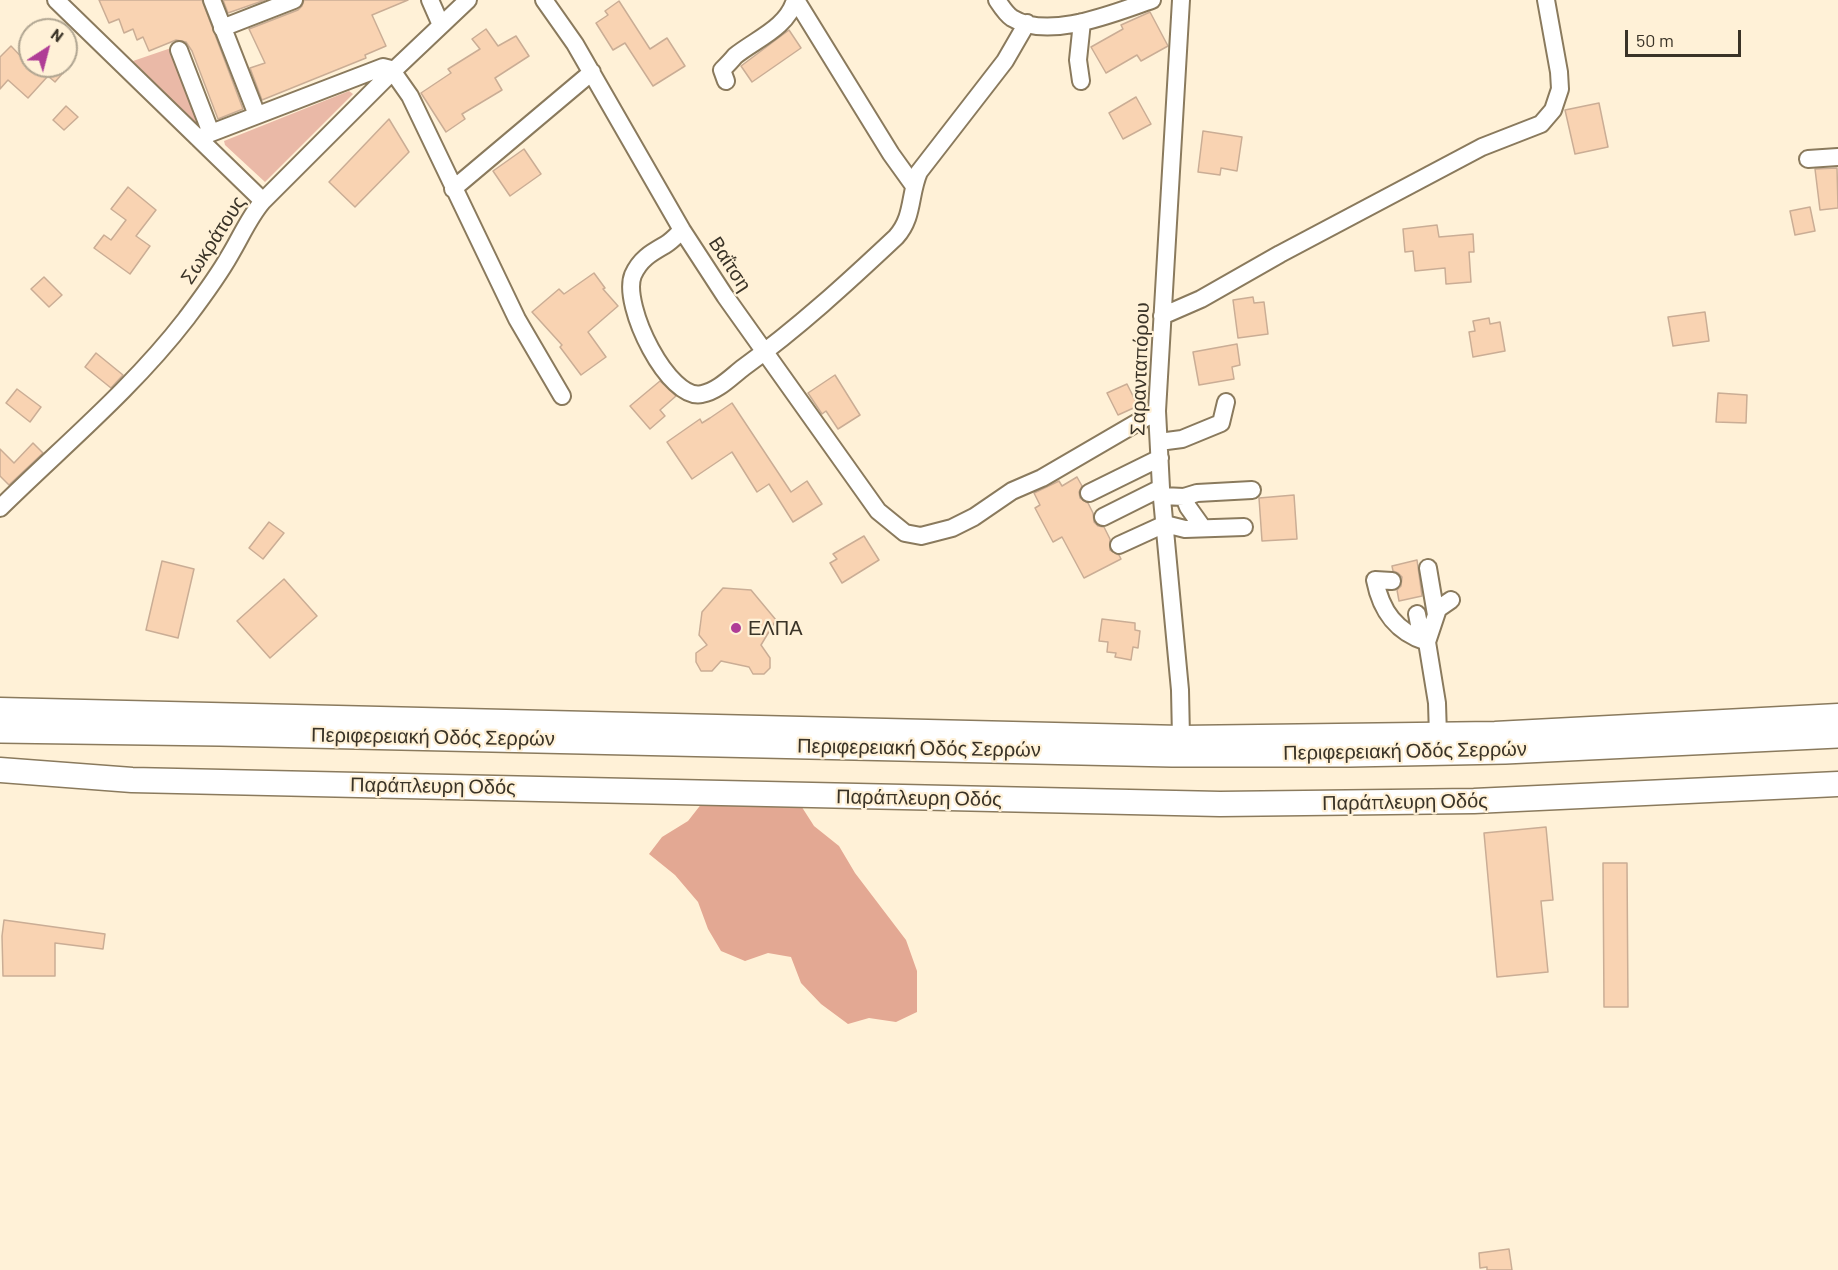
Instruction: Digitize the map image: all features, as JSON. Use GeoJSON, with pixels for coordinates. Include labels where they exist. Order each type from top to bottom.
{"type":"FeatureCollection","features":[{"type":"Feature","properties":{"kind":"main road","name":"Περιφερειακή Οδός Σερρών"},"geometry":{"type":"LineString","coordinates":[[0,729],[1172,753],[1505,750],[1838,734]]}},
{"type":"Feature","properties":{"kind":"street"},"geometry":{"type":"LineString","coordinates":[[56,0],[204,135],[263,201]]}},
{"type":"Feature","properties":{"kind":"street"},"geometry":{"type":"LineString","coordinates":[[212,0],[257,115]]}},
{"type":"Feature","properties":{"kind":"street"},"geometry":{"type":"LineString","coordinates":[[222,28],[294,0]]}},
{"type":"Feature","properties":{"kind":"street"},"geometry":{"type":"LineString","coordinates":[[430,0],[441,25]]}},
{"type":"Feature","properties":{"kind":"street","name":"Σωκράτους"},"geometry":{"type":"LineString","coordinates":[[0,508],[150,363],[216,278],[263,201],[393,71],[468,0]]}},
{"type":"Feature","properties":{"kind":"street","name":"Βαΐτση"},"geometry":{"type":"LineString","coordinates":[[544,0],[592,72],[682,230],[725,296],[878,511],[905,533],[921,536],[952,528],[974,517],[1012,491],[1042,478],[1157,411]]}},
{"type":"Feature","properties":{"kind":"street"},"geometry":{"type":"LineString","coordinates":[[726,81],[722,70],[736,56],[773,30],[791,11],[795,0]]}},
{"type":"Feature","properties":{"kind":"street"},"geometry":{"type":"LineString","coordinates":[[795,0],[891,154],[914,186]]}},
{"type":"Feature","properties":{"kind":"street"},"geometry":{"type":"LineString","coordinates":[[997,0],[1013,18],[1027,23],[1058,26],[1082,22],[1152,0]]}},
{"type":"Feature","properties":{"kind":"street","name":"Σαρανταπόρου"},"geometry":{"type":"LineString","coordinates":[[1181,0],[1157,411],[1180,690],[1181,738]]}},
{"type":"Feature","properties":{"kind":"street"},"geometry":{"type":"LineString","coordinates":[[1162,316],[1201,299],[1280,254],[1482,147],[1541,124],[1553,110],[1560,89],[1546,0]]}},
{"type":"Feature","properties":{"kind":"street"},"geometry":{"type":"LineString","coordinates":[[1081,81],[1078,60],[1082,22]]}},
{"type":"Feature","properties":{"kind":"street"},"geometry":{"type":"LineString","coordinates":[[682,230],[640,263],[632,278],[632,304],[646,341],[659,362],[672,378],[695,395],[721,385],[765,352],[803,322],[896,237],[909,217],[914,186],[925,164],[1005,61],[1027,23]]}},
{"type":"Feature","properties":{"kind":"street"},"geometry":{"type":"LineString","coordinates":[[179,50],[204,135]]}},
{"type":"Feature","properties":{"kind":"street"},"geometry":{"type":"LineString","coordinates":[[204,135],[382,67],[389,68],[410,96],[517,319],[562,396]]}},
{"type":"Feature","properties":{"kind":"street"},"geometry":{"type":"LineString","coordinates":[[453,189],[592,72]]}},
{"type":"Feature","properties":{"kind":"street"},"geometry":{"type":"LineString","coordinates":[[1808,159],[1838,157]]}},
{"type":"Feature","properties":{"kind":"street"},"geometry":{"type":"LineString","coordinates":[[1089,493],[1159,450],[1182,438],[1221,423],[1226,402]]}},
{"type":"Feature","properties":{"kind":"street"},"geometry":{"type":"LineString","coordinates":[[1102,517],[1162,492],[1184,497],[1197,493],[1252,489]]}},
{"type":"Feature","properties":{"kind":"street"},"geometry":{"type":"LineString","coordinates":[[1184,497],[1188,507],[1203,528]]}},
{"type":"Feature","properties":{"kind":"street"},"geometry":{"type":"LineString","coordinates":[[1119,545],[1165,524],[1185,530],[1244,527]]}},
{"type":"Feature","properties":{"kind":"street"},"geometry":{"type":"LineString","coordinates":[[1428,568],[1436,615]]}},
{"type":"Feature","properties":{"kind":"street"},"geometry":{"type":"LineString","coordinates":[[1392,581],[1375,580],[1386,614],[1417,640],[1425,641]]}},
{"type":"Feature","properties":{"kind":"street"},"geometry":{"type":"LineString","coordinates":[[1425,641],[1438,609],[1451,600]]}},
{"type":"Feature","properties":{"kind":"street"},"geometry":{"type":"LineString","coordinates":[[1417,615],[1425,641],[1435,692],[1438,736]]}},
{"type":"Feature","properties":{"kind":"street"},"geometry":{"type":"LineString","coordinates":[[0,710],[1181,738],[1438,736],[1598,730],[1838,716]]}},
{"type":"Feature","properties":{"kind":"street","name":"Παράπλευρη Οδός"},"geometry":{"type":"LineString","coordinates":[[0,770],[125,780],[1220,804],[1474,801],[1838,784]]}},
{"type":"Feature","properties":{"kind":"shaded area"},"geometry":{"type":"Polygon","coordinates":[[[174,47],[203,130],[133,61],[174,47]]]}},
{"type":"Feature","properties":{"kind":"shaded area"},"geometry":{"type":"Polygon","coordinates":[[[349,91],[353,94],[265,182],[225,145],[224,141],[349,91]]]}},
{"type":"Feature","properties":{"kind":"shaded area"},"geometry":{"type":"Polygon","coordinates":[[[706,798],[798,801],[814,826],[839,846],[855,873],[906,940],[917,971],[917,1012],[896,1022],[869,1018],[848,1024],[821,1004],[801,983],[791,957],[768,953],[745,961],[721,951],[708,929],[698,902],[675,875],[649,854],[662,837],[688,821],[706,798]]]}},
{"type":"Feature","properties":{"kind":"building"},"geometry":{"type":"Polygon","coordinates":[[[99,0],[202,0],[243,109],[218,119],[192,51],[186,42],[176,40],[149,51],[143,37],[137,40],[133,29],[124,33],[119,19],[109,23],[99,0]]]}},
{"type":"Feature","properties":{"kind":"building"},"geometry":{"type":"Polygon","coordinates":[[[223,0],[265,0],[228,13],[223,0]]]}},
{"type":"Feature","properties":{"kind":"building"},"geometry":{"type":"Polygon","coordinates":[[[304,0],[408,0],[372,15],[386,46],[365,55],[366,58],[262,100],[250,68],[265,63],[249,29],[298,10],[304,0]]]}},
{"type":"Feature","properties":{"kind":"building"},"geometry":{"type":"Polygon","coordinates":[[[619,1],[650,49],[667,38],[685,66],[653,86],[625,43],[613,50],[596,23],[608,15],[605,11],[619,1]]]}},
{"type":"Feature","properties":{"kind":"building"},"geometry":{"type":"Polygon","coordinates":[[[1150,12],[1168,46],[1141,61],[1137,55],[1106,73],[1091,47],[1123,29],[1121,25],[1150,12]]]}},
{"type":"Feature","properties":{"kind":"building"},"geometry":{"type":"Polygon","coordinates":[[[486,29],[498,46],[516,36],[529,56],[495,78],[502,90],[462,114],[465,119],[446,132],[421,93],[451,73],[448,69],[480,49],[472,39],[486,29]]]}},
{"type":"Feature","properties":{"kind":"building"},"geometry":{"type":"Polygon","coordinates":[[[789,30],[801,48],[752,82],[741,66],[789,30]]]}},
{"type":"Feature","properties":{"kind":"building"},"geometry":{"type":"Polygon","coordinates":[[[11,46],[18,53],[18,78],[46,78],[28,98],[8,80],[0,89],[0,57],[11,46]]]}},
{"type":"Feature","properties":{"kind":"building"},"geometry":{"type":"Polygon","coordinates":[[[1136,97],[1151,124],[1123,139],[1109,113],[1136,97]]]}},
{"type":"Feature","properties":{"kind":"building"},"geometry":{"type":"Polygon","coordinates":[[[1599,103],[1608,147],[1575,154],[1565,110],[1599,103]]]}},
{"type":"Feature","properties":{"kind":"building"},"geometry":{"type":"Polygon","coordinates":[[[66,106],[78,117],[64,130],[53,120],[66,106]]]}},
{"type":"Feature","properties":{"kind":"building"},"geometry":{"type":"Polygon","coordinates":[[[389,119],[409,152],[355,207],[329,182],[389,119]]]}},
{"type":"Feature","properties":{"kind":"building"},"geometry":{"type":"Polygon","coordinates":[[[1203,131],[1242,137],[1237,171],[1221,168],[1220,175],[1198,172],[1203,131]]]}},
{"type":"Feature","properties":{"kind":"building"},"geometry":{"type":"Polygon","coordinates":[[[524,149],[541,174],[510,196],[493,171],[524,149]]]}},
{"type":"Feature","properties":{"kind":"building"},"geometry":{"type":"Polygon","coordinates":[[[1837,168],[1838,208],[1820,210],[1815,169],[1837,168]]]}},
{"type":"Feature","properties":{"kind":"building"},"geometry":{"type":"Polygon","coordinates":[[[128,187],[156,210],[136,236],[150,246],[130,274],[94,248],[104,235],[111,240],[126,220],[111,209],[128,187]]]}},
{"type":"Feature","properties":{"kind":"building"},"geometry":{"type":"Polygon","coordinates":[[[1810,207],[1815,231],[1795,235],[1790,211],[1810,207]]]}},
{"type":"Feature","properties":{"kind":"building"},"geometry":{"type":"Polygon","coordinates":[[[1437,225],[1439,237],[1473,234],[1474,252],[1469,252],[1471,282],[1446,284],[1445,268],[1415,271],[1413,251],[1405,252],[1403,229],[1437,225]]]}},
{"type":"Feature","properties":{"kind":"building"},"geometry":{"type":"Polygon","coordinates":[[[594,273],[605,288],[603,289],[618,306],[588,332],[606,357],[581,375],[560,347],[562,345],[532,312],[559,289],[564,294],[594,273]]]}},
{"type":"Feature","properties":{"kind":"building"},"geometry":{"type":"Polygon","coordinates":[[[44,277],[62,295],[49,307],[31,289],[44,277]]]}},
{"type":"Feature","properties":{"kind":"building"},"geometry":{"type":"Polygon","coordinates":[[[1253,297],[1254,303],[1264,302],[1268,334],[1238,338],[1233,300],[1253,297]]]}},
{"type":"Feature","properties":{"kind":"building"},"geometry":{"type":"Polygon","coordinates":[[[1705,312],[1709,341],[1673,346],[1668,317],[1705,312]]]}},
{"type":"Feature","properties":{"kind":"building"},"geometry":{"type":"Polygon","coordinates":[[[1489,318],[1490,324],[1500,322],[1505,351],[1473,357],[1469,332],[1475,331],[1473,321],[1489,318]]]}},
{"type":"Feature","properties":{"kind":"building"},"geometry":{"type":"Polygon","coordinates":[[[1237,344],[1240,365],[1232,367],[1234,379],[1199,385],[1193,352],[1237,344]]]}},
{"type":"Feature","properties":{"kind":"building"},"geometry":{"type":"Polygon","coordinates":[[[96,353],[123,375],[111,388],[85,367],[96,353]]]}},
{"type":"Feature","properties":{"kind":"building"},"geometry":{"type":"Polygon","coordinates":[[[835,375],[860,415],[838,429],[826,411],[822,414],[808,393],[835,375]]]}},
{"type":"Feature","properties":{"kind":"building"},"geometry":{"type":"Polygon","coordinates":[[[660,381],[676,396],[660,410],[665,416],[650,429],[630,406],[660,381]]]}},
{"type":"Feature","properties":{"kind":"building"},"geometry":{"type":"Polygon","coordinates":[[[1127,384],[1138,406],[1118,415],[1107,393],[1127,384]]]}},
{"type":"Feature","properties":{"kind":"building"},"geometry":{"type":"Polygon","coordinates":[[[17,389],[41,407],[30,422],[6,403],[17,389]]]}},
{"type":"Feature","properties":{"kind":"building"},"geometry":{"type":"Polygon","coordinates":[[[1718,393],[1747,395],[1746,423],[1716,422],[1718,393]]]}},
{"type":"Feature","properties":{"kind":"building"},"geometry":{"type":"Polygon","coordinates":[[[732,403],[791,492],[807,481],[822,504],[793,522],[769,484],[757,492],[732,452],[692,479],[667,442],[700,419],[702,423],[732,403]]]}},
{"type":"Feature","properties":{"kind":"building"},"geometry":{"type":"Polygon","coordinates":[[[33,443],[43,453],[9,485],[0,476],[0,449],[14,463],[33,443]]]}},
{"type":"Feature","properties":{"kind":"building"},"geometry":{"type":"Polygon","coordinates":[[[1077,477],[1082,486],[1079,492],[1080,498],[1088,503],[1094,522],[1104,527],[1110,539],[1110,550],[1119,555],[1121,559],[1084,578],[1062,537],[1053,542],[1035,508],[1040,505],[1034,493],[1059,481],[1062,486],[1077,477]]]}},
{"type":"Feature","properties":{"kind":"building"},"geometry":{"type":"Polygon","coordinates":[[[1294,495],[1297,539],[1262,541],[1259,498],[1294,495]]]}},
{"type":"Feature","properties":{"kind":"building"},"geometry":{"type":"Polygon","coordinates":[[[269,522],[284,533],[263,559],[249,548],[269,522]]]}},
{"type":"Feature","properties":{"kind":"building"},"geometry":{"type":"Polygon","coordinates":[[[864,536],[879,560],[842,583],[830,563],[837,559],[833,554],[864,536]]]}},
{"type":"Feature","properties":{"kind":"building"},"geometry":{"type":"Polygon","coordinates":[[[1417,560],[1422,596],[1399,601],[1397,590],[1401,586],[1402,577],[1393,571],[1392,566],[1417,560]]]}},
{"type":"Feature","properties":{"kind":"building"},"geometry":{"type":"Polygon","coordinates":[[[162,561],[194,569],[178,638],[146,630],[162,561]]]}},
{"type":"Feature","properties":{"kind":"building"},"geometry":{"type":"Polygon","coordinates":[[[284,579],[317,616],[270,658],[237,621],[284,579]]]}},
{"type":"Feature","properties":{"kind":"building","name":"ΕΛΠΑ"},"geometry":{"type":"Polygon","coordinates":[[[723,588],[751,590],[776,620],[761,645],[770,658],[770,668],[764,674],[753,674],[749,667],[721,661],[712,671],[701,671],[696,662],[696,653],[707,645],[699,635],[702,612],[723,588]]]}},
{"type":"Feature","properties":{"kind":"building"},"geometry":{"type":"Polygon","coordinates":[[[1102,619],[1135,623],[1135,630],[1140,631],[1138,648],[1133,647],[1131,660],[1115,657],[1116,653],[1107,652],[1108,642],[1099,641],[1102,619]]]}},
{"type":"Feature","properties":{"kind":"building"},"geometry":{"type":"Polygon","coordinates":[[[1546,827],[1553,900],[1541,901],[1548,972],[1497,977],[1484,833],[1546,827]]]}},
{"type":"Feature","properties":{"kind":"building"},"geometry":{"type":"Polygon","coordinates":[[[1603,863],[1627,863],[1628,1007],[1604,1007],[1603,863]]]}},
{"type":"Feature","properties":{"kind":"building"},"geometry":{"type":"Polygon","coordinates":[[[4,920],[105,934],[103,949],[55,943],[55,976],[3,976],[4,920]]]}},
{"type":"Feature","properties":{"kind":"building"},"geometry":{"type":"Polygon","coordinates":[[[1509,1249],[1512,1270],[1480,1268],[1479,1253],[1509,1249]]]}},
{"type":"Feature","properties":{"kind":"place","name":"ΕΛΠΑ"},"geometry":{"type":"Point","coordinates":[736,628]}}]}
